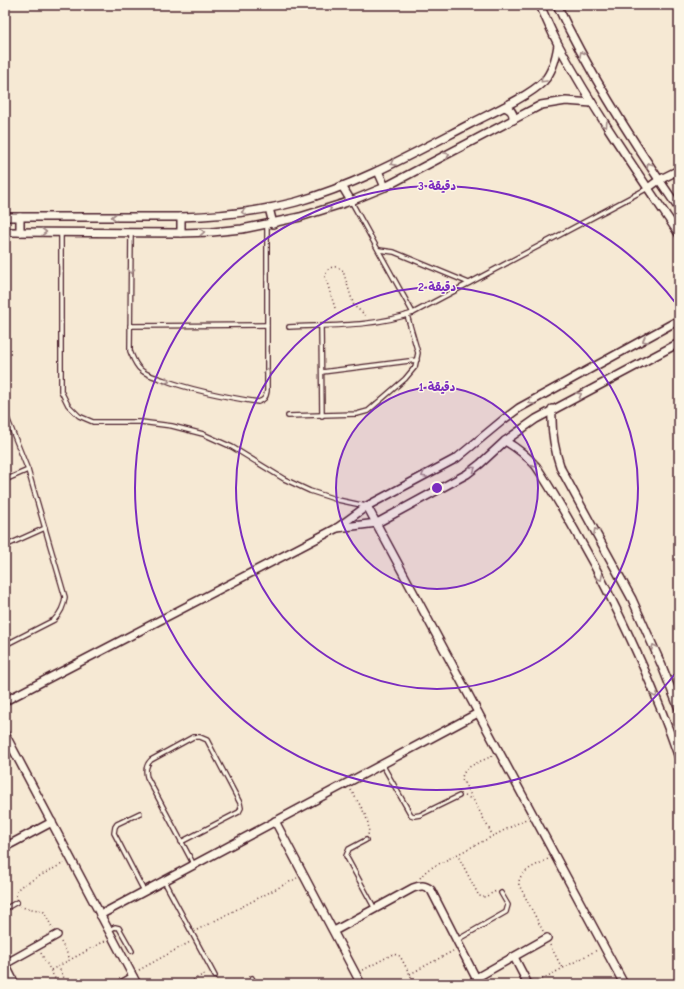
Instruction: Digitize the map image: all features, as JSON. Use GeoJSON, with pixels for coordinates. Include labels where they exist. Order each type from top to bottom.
{"type":"FeatureCollection","features":[{"type":"Feature","properties":{"kind":"street"},"geometry":{"type":"LineString","coordinates":[[540,5],[558,45],[592,103],[679,234]]}},
{"type":"Feature","properties":{"kind":"street"},"geometry":{"type":"LineString","coordinates":[[557,5],[607,98],[679,209]]}},
{"type":"Feature","properties":{"kind":"street"},"geometry":{"type":"LineString","coordinates":[[5,217],[181,217],[240,213],[269,208],[321,194],[378,171],[504,107],[534,89],[544,81],[551,70],[556,58],[558,45]]}},
{"type":"Feature","properties":{"kind":"street"},"geometry":{"type":"LineString","coordinates":[[5,232],[181,233],[235,229],[270,224],[327,210],[385,187],[542,105],[554,102],[579,101],[592,103]]}},
{"type":"Feature","properties":{"kind":"street"},"geometry":{"type":"LineString","coordinates":[[504,107],[511,110],[514,120]]}},
{"type":"Feature","properties":{"kind":"street"},"geometry":{"type":"LineString","coordinates":[[648,188],[659,180],[679,170]]}},
{"type":"Feature","properties":{"kind":"street"},"geometry":{"type":"LineString","coordinates":[[378,171],[385,187]]}},
{"type":"Feature","properties":{"kind":"street"},"geometry":{"type":"LineString","coordinates":[[342,186],[351,201]]}},
{"type":"Feature","properties":{"kind":"street"},"geometry":{"type":"LineString","coordinates":[[269,208],[270,224]]}},
{"type":"Feature","properties":{"kind":"street"},"geometry":{"type":"LineString","coordinates":[[20,217],[20,232]]}},
{"type":"Feature","properties":{"kind":"street"},"geometry":{"type":"LineString","coordinates":[[181,217],[181,233]]}},
{"type":"Feature","properties":{"kind":"street"},"geometry":{"type":"LineString","coordinates":[[5,701],[337,528],[367,506],[457,458],[503,420],[525,405],[679,320]]}},
{"type":"Feature","properties":{"kind":"street"},"geometry":{"type":"LineString","coordinates":[[337,528],[377,523],[467,474],[505,441],[552,409],[679,343]]}},
{"type":"Feature","properties":{"kind":"street"},"geometry":{"type":"LineString","coordinates":[[552,409],[552,440],[561,469],[632,599],[662,666],[679,709]]}},
{"type":"Feature","properties":{"kind":"street"},"geometry":{"type":"LineString","coordinates":[[505,441],[527,456],[536,466],[582,542],[615,606],[643,666],[676,740],[679,758]]}},
{"type":"Feature","properties":{"kind":"street"},"geometry":{"type":"LineString","coordinates":[[367,506],[623,984]]}},
{"type":"Feature","properties":{"kind":"street"},"geometry":{"type":"LineString","coordinates":[[100,915],[478,713]]}},
{"type":"Feature","properties":{"kind":"street"},"geometry":{"type":"LineString","coordinates":[[5,734],[134,978],[121,984]]}},
{"type":"Feature","properties":{"kind":"street"},"geometry":{"type":"LineString","coordinates":[[275,821],[361,984]]}},
{"type":"Feature","properties":{"kind":"street"},"geometry":{"type":"LineString","coordinates":[[5,846],[52,822]]}},
{"type":"Feature","properties":{"kind":"street"},"geometry":{"type":"LineString","coordinates":[[334,932],[418,886],[428,887],[431,890],[477,982],[514,957],[547,938]]}},
{"type":"Feature","properties":{"kind":"street"},"geometry":{"type":"LineString","coordinates":[[15,984],[6,967],[38,946],[57,936]]}},
{"type":"Feature","properties":{"kind":"street"},"geometry":{"type":"LineString","coordinates":[[514,957],[528,984]]}},
{"type":"Feature","properties":{"kind":"lane"},"geometry":{"type":"LineString","coordinates":[[289,327],[374,322],[414,313],[648,188]]}},
{"type":"Feature","properties":{"kind":"lane"},"geometry":{"type":"LineString","coordinates":[[351,201],[414,313]]}},
{"type":"Feature","properties":{"kind":"lane"},"geometry":{"type":"LineString","coordinates":[[131,232],[130,351],[140,370],[149,376],[201,392],[258,402],[263,401],[267,391],[270,224]]}},
{"type":"Feature","properties":{"kind":"lane"},"geometry":{"type":"LineString","coordinates":[[61,232],[61,391],[68,405],[79,416],[93,422],[141,422],[172,426],[203,434],[232,447],[284,479],[310,491],[338,500],[367,506]]}},
{"type":"Feature","properties":{"kind":"lane"},"geometry":{"type":"LineString","coordinates":[[379,250],[394,252],[469,283]]}},
{"type":"Feature","properties":{"kind":"lane"},"geometry":{"type":"LineString","coordinates":[[288,416],[357,414],[368,410],[406,379],[415,367],[418,353],[407,315]]}},
{"type":"Feature","properties":{"kind":"lane"},"geometry":{"type":"LineString","coordinates":[[130,326],[267,325]]}},
{"type":"Feature","properties":{"kind":"lane"},"geometry":{"type":"LineString","coordinates":[[321,326],[322,416]]}},
{"type":"Feature","properties":{"kind":"lane"},"geometry":{"type":"LineString","coordinates":[[322,372],[417,360]]}},
{"type":"Feature","properties":{"kind":"lane"},"geometry":{"type":"LineString","coordinates":[[5,413],[28,470],[65,597],[64,606],[60,614],[54,620],[5,645]]}},
{"type":"Feature","properties":{"kind":"lane"},"geometry":{"type":"LineString","coordinates":[[5,480],[28,470]]}},
{"type":"Feature","properties":{"kind":"lane"},"geometry":{"type":"LineString","coordinates":[[5,546],[45,528]]}},
{"type":"Feature","properties":{"kind":"lane"},"geometry":{"type":"LineString","coordinates":[[181,842],[239,812],[241,808],[240,803],[207,740],[200,737],[193,737],[151,760],[146,768],[147,776],[181,842],[194,864]]}},
{"type":"Feature","properties":{"kind":"lane"},"geometry":{"type":"LineString","coordinates":[[382,764],[408,812],[414,816],[420,815],[459,796]]}},
{"type":"Feature","properties":{"kind":"lane"},"geometry":{"type":"LineString","coordinates":[[140,813],[117,824],[114,833],[144,891]]}},
{"type":"Feature","properties":{"kind":"lane"},"geometry":{"type":"LineString","coordinates":[[366,840],[349,849],[346,856],[375,909]]}},
{"type":"Feature","properties":{"kind":"lane"},"geometry":{"type":"LineString","coordinates":[[164,881],[215,976]]}},
{"type":"Feature","properties":{"kind":"lane"},"geometry":{"type":"LineString","coordinates":[[456,940],[506,912],[508,905],[501,893]]}},
{"type":"Feature","properties":{"kind":"lane"},"geometry":{"type":"LineString","coordinates":[[5,909],[17,902]]}},
{"type":"Feature","properties":{"kind":"lane"},"geometry":{"type":"LineString","coordinates":[[108,930],[115,927],[119,928],[132,951]]}},
{"type":"Feature","properties":{"kind":"lane"},"geometry":{"type":"LineString","coordinates":[[252,978],[256,984]]}},
{"type":"Feature","properties":{"kind":"path"},"geometry":{"type":"LineString","coordinates":[[335,308],[325,276],[327,271],[335,266],[339,267],[343,271],[354,306],[374,322]]}},
{"type":"Feature","properties":{"kind":"path"},"geometry":{"type":"LineString","coordinates":[[493,836],[462,779],[463,773],[467,769],[500,752]]}},
{"type":"Feature","properties":{"kind":"path"},"geometry":{"type":"LineString","coordinates":[[347,782],[368,821],[369,834],[366,840]]}},
{"type":"Feature","properties":{"kind":"path"},"geometry":{"type":"LineString","coordinates":[[459,796],[467,796],[474,800]]}},
{"type":"Feature","properties":{"kind":"path"},"geometry":{"type":"LineString","coordinates":[[418,886],[424,873],[533,815]]}},
{"type":"Feature","properties":{"kind":"path"},"geometry":{"type":"LineString","coordinates":[[458,854],[479,896],[485,897],[496,892],[501,893]]}},
{"type":"Feature","properties":{"kind":"path"},"geometry":{"type":"LineString","coordinates":[[555,855],[523,873],[518,880],[519,885],[562,968]]}},
{"type":"Feature","properties":{"kind":"path"},"geometry":{"type":"LineString","coordinates":[[70,960],[44,912],[35,908],[25,908],[17,902],[16,893],[22,886],[71,859]]}},
{"type":"Feature","properties":{"kind":"path"},"geometry":{"type":"LineString","coordinates":[[192,933],[304,875]]}},
{"type":"Feature","properties":{"kind":"path"},"geometry":{"type":"LineString","coordinates":[[51,970],[112,937]]}},
{"type":"Feature","properties":{"kind":"path"},"geometry":{"type":"LineString","coordinates":[[134,978],[195,940]]}},
{"type":"Feature","properties":{"kind":"path"},"geometry":{"type":"LineString","coordinates":[[38,946],[58,984]]}},
{"type":"Feature","properties":{"kind":"path"},"geometry":{"type":"LineString","coordinates":[[532,984],[604,946]]}},
{"type":"Feature","properties":{"kind":"path"},"geometry":{"type":"LineString","coordinates":[[410,974],[460,947]]}},
{"type":"Feature","properties":{"kind":"path"},"geometry":{"type":"LineString","coordinates":[[356,974],[395,954],[400,956],[415,984]]}},
{"type":"Feature","properties":{"kind":"path"},"geometry":{"type":"LineString","coordinates":[[58,966],[68,984]]}},
{"type":"Feature","properties":{"kind":"path"},"geometry":{"type":"LineString","coordinates":[[186,984],[212,970]]}}]}
